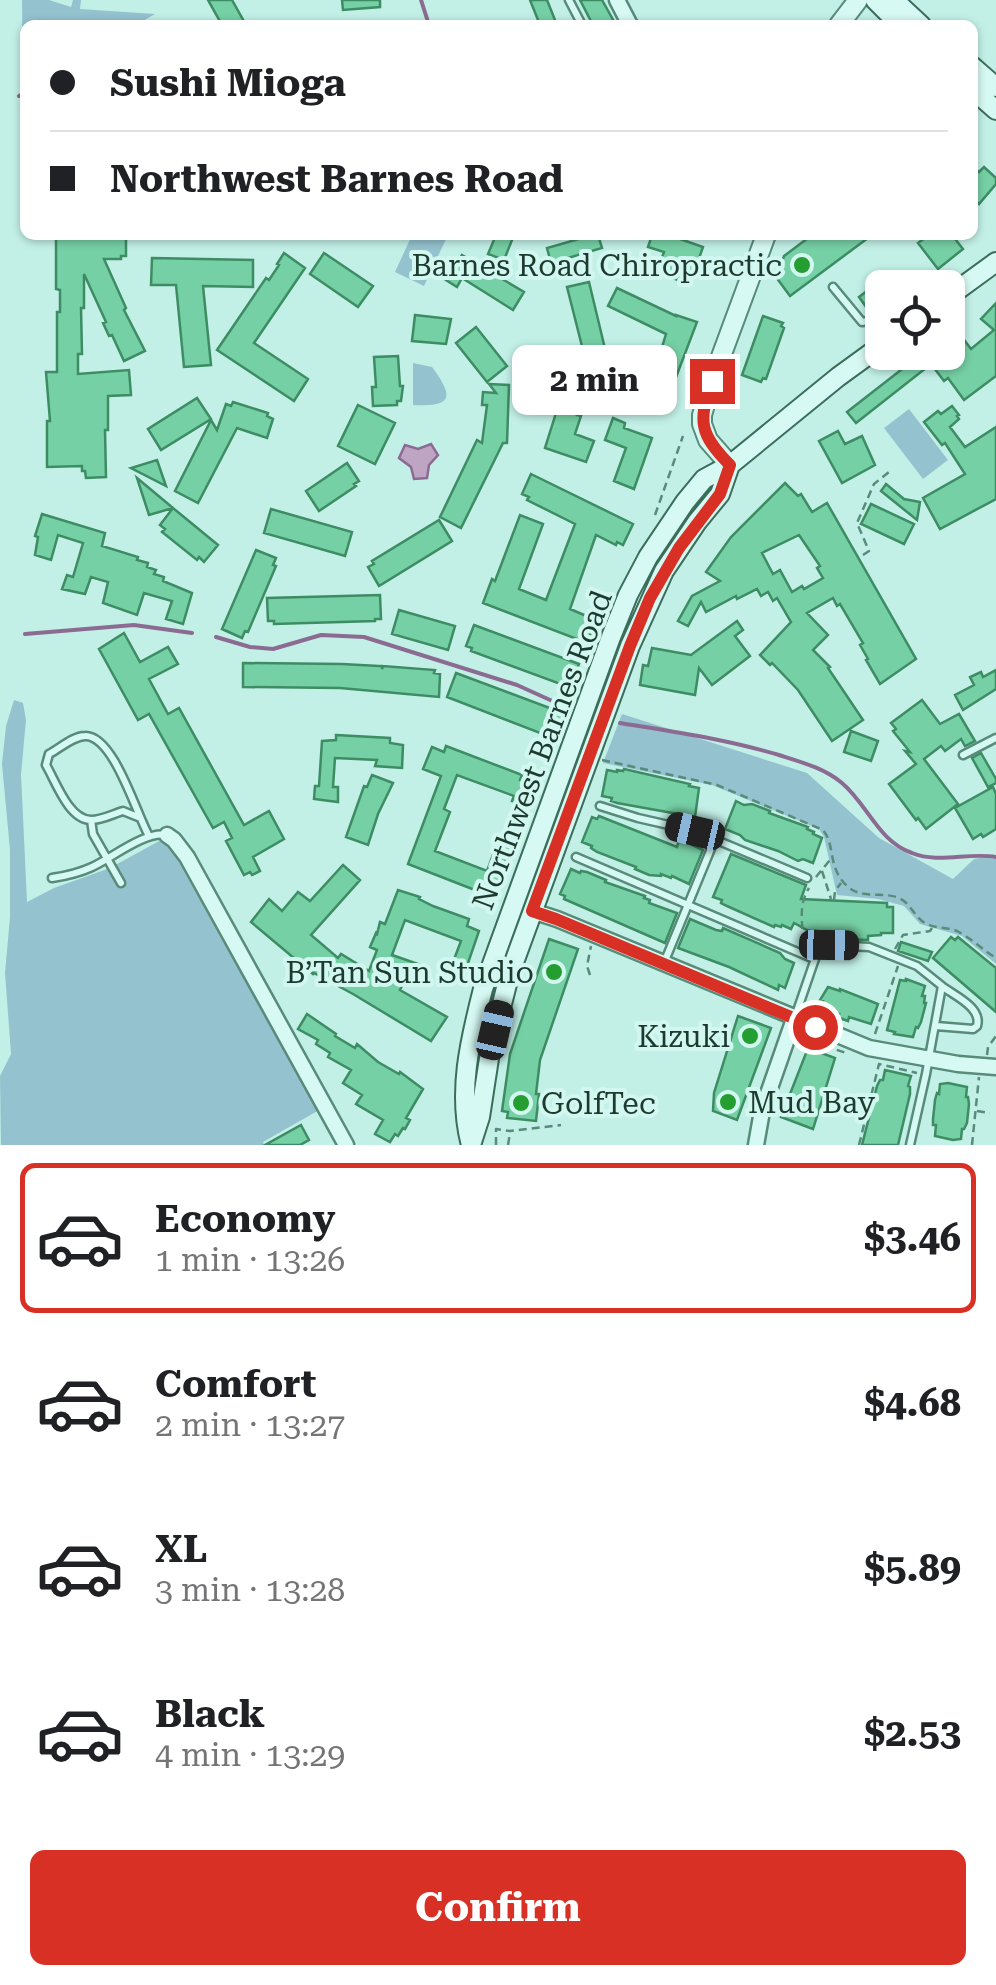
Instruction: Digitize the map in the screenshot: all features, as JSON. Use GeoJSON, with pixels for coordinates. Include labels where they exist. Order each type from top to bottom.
{"type":"FeatureCollection","features":[{"type":"Feature","properties":{"kind":"main road"},"geometry":{"type":"LineString","coordinates":[[843,20],[858,0]]}},
{"type":"Feature","properties":{"kind":"main road"},"geometry":{"type":"LineString","coordinates":[[875,0],[895,20]]}},
{"type":"Feature","properties":{"kind":"main road"},"geometry":{"type":"LineString","coordinates":[[894,0],[916,20]]}},
{"type":"Feature","properties":{"kind":"main road"},"geometry":{"type":"LineString","coordinates":[[980,82],[996,110]]}},
{"type":"Feature","properties":{"kind":"main road"},"geometry":{"type":"LineString","coordinates":[[764,240],[704,402],[702,424],[714,449],[730,465],[865,357]]}},
{"type":"Feature","properties":{"kind":"main road"},"geometry":{"type":"LineString","coordinates":[[965,285],[996,262]]}},
{"type":"Feature","properties":{"kind":"main road","name":"Northwest Barnes Road"},"geometry":{"type":"LineString","coordinates":[[471,1145],[480,1117],[500,1008],[517,950],[630,646],[650,598],[679,548],[720,494],[730,465]]}},
{"type":"Feature","properties":{"kind":"main road","name":"Northwest Barnes Road"},"geometry":{"type":"LineString","coordinates":[[471,1145],[464,1093],[483,989],[610,637],[648,557],[670,523],[704,480],[730,465]]}},
{"type":"Feature","properties":{"kind":"street"},"geometry":{"type":"LineString","coordinates":[[167,835],[188,857],[346,1145]]}},
{"type":"Feature","properties":{"kind":"street"},"geometry":{"type":"LineString","coordinates":[[532,911],[664,964],[867,1054],[928,1067],[982,1070]]}},
{"type":"Feature","properties":{"kind":"street"},"geometry":{"type":"LineString","coordinates":[[756,1145],[762,1112],[792,1024]]}},
{"type":"Feature","properties":{"kind":"lane"},"geometry":{"type":"LineString","coordinates":[[833,287],[865,322]]}},
{"type":"Feature","properties":{"kind":"lane"},"geometry":{"type":"LineString","coordinates":[[138,817],[123,811],[84,820],[73,811],[46,765],[48,754],[87,735],[96,739],[136,803],[138,817],[149,836]]}},
{"type":"Feature","properties":{"kind":"lane"},"geometry":{"type":"LineString","coordinates":[[963,755],[996,738]]}},
{"type":"Feature","properties":{"kind":"lane"},"geometry":{"type":"LineString","coordinates":[[600,806],[695,831],[807,878]]}},
{"type":"Feature","properties":{"kind":"lane"},"geometry":{"type":"LineString","coordinates":[[91,820],[93,834],[121,884]]}},
{"type":"Feature","properties":{"kind":"lane"},"geometry":{"type":"LineString","coordinates":[[52,878],[69,876],[149,836],[167,835]]}},
{"type":"Feature","properties":{"kind":"lane"},"geometry":{"type":"LineString","coordinates":[[664,964],[715,839]]}},
{"type":"Feature","properties":{"kind":"lane"},"geometry":{"type":"LineString","coordinates":[[576,857],[814,959]]}},
{"type":"Feature","properties":{"kind":"lane"},"geometry":{"type":"LineString","coordinates":[[792,1024],[814,959],[829,945],[870,947],[917,966],[977,1013],[980,1020],[973,1028],[936,1026]]}},
{"type":"Feature","properties":{"kind":"lane"},"geometry":{"type":"LineString","coordinates":[[910,1145],[942,986]]}},
{"type":"Feature","properties":{"kind":"path"},"geometry":{"type":"LineString","coordinates":[[655,515],[682,436]]}},
{"type":"Feature","properties":{"kind":"path"},"geometry":{"type":"LineString","coordinates":[[862,555],[869,552],[856,523],[874,484],[889,472]]}},
{"type":"Feature","properties":{"kind":"path"},"geometry":{"type":"LineString","coordinates":[[590,757],[717,785],[823,830],[842,882],[854,892],[900,898],[922,921],[962,933],[996,958]]}},
{"type":"Feature","properties":{"kind":"path"},"geometry":{"type":"LineString","coordinates":[[800,953],[805,894],[831,859]]}},
{"type":"Feature","properties":{"kind":"path"},"geometry":{"type":"LineString","coordinates":[[822,870],[832,900],[842,882]]}},
{"type":"Feature","properties":{"kind":"path"},"geometry":{"type":"LineString","coordinates":[[867,1054],[898,940],[903,935],[930,931],[932,926]]}},
{"type":"Feature","properties":{"kind":"path"},"geometry":{"type":"LineString","coordinates":[[587,954],[590,975]]}},
{"type":"Feature","properties":{"kind":"path"},"geometry":{"type":"LineString","coordinates":[[792,1024],[808,1040],[867,1054],[879,1064],[928,1067]]}},
{"type":"Feature","properties":{"kind":"path"},"geometry":{"type":"LineString","coordinates":[[972,1145],[982,1070],[988,1047],[996,1036]]}},
{"type":"Feature","properties":{"kind":"path"},"geometry":{"type":"LineString","coordinates":[[859,1145],[879,1064]]}},
{"type":"Feature","properties":{"kind":"path"},"geometry":{"type":"LineString","coordinates":[[975,1111],[990,1113]]}},
{"type":"Feature","properties":{"kind":"path"},"geometry":{"type":"LineString","coordinates":[[496,1145],[496,1130],[561,1124]]}},
{"type":"Feature","properties":{"kind":"path"},"geometry":{"type":"LineString","coordinates":[[508,1145],[510,1131]]}},
{"type":"Feature","properties":{"kind":"shaded area"},"geometry":{"type":"Polygon","coordinates":[[[22,0],[49,0],[71,7],[73,0],[81,0],[80,9],[155,14],[145,20],[22,20],[22,0]]]}},
{"type":"Feature","properties":{"kind":"shaded area"},"geometry":{"type":"Polygon","coordinates":[[[410,240],[446,240],[424,286],[395,272],[410,240]]]}},
{"type":"Feature","properties":{"kind":"shaded area"},"geometry":{"type":"Polygon","coordinates":[[[413,363],[432,367],[446,393],[442,402],[413,405],[413,363]]]}},
{"type":"Feature","properties":{"kind":"shaded area"},"geometry":{"type":"Polygon","coordinates":[[[909,409],[948,460],[923,479],[884,428],[909,409]]]}},
{"type":"Feature","properties":{"kind":"shaded area"},"geometry":{"type":"Polygon","coordinates":[[[431,444],[438,455],[429,465],[427,478],[414,479],[411,467],[399,458],[405,445],[418,449],[431,444]]]}},
{"type":"Feature","properties":{"kind":"shaded area"},"geometry":{"type":"Polygon","coordinates":[[[14,700],[23,703],[26,720],[21,774],[27,902],[110,868],[161,840],[174,846],[321,1109],[263,1142],[264,1145],[1,1145],[0,1076],[11,1054],[5,973],[10,850],[2,764],[6,726],[14,700]]]}},
{"type":"Feature","properties":{"kind":"shaded area"},"geometry":{"type":"Polygon","coordinates":[[[622,714],[807,773],[879,838],[953,879],[974,859],[996,855],[996,964],[962,936],[920,924],[904,906],[837,895],[819,829],[712,785],[603,763],[622,714]]]}},
{"type":"Feature","properties":{"kind":"building"},"geometry":{"type":"Polygon","coordinates":[[[208,0],[232,0],[243,20],[219,20],[208,0]]]}},
{"type":"Feature","properties":{"kind":"building"},"geometry":{"type":"Polygon","coordinates":[[[342,0],[380,0],[380,7],[343,10],[342,0]]]}},
{"type":"Feature","properties":{"kind":"building"},"geometry":{"type":"Polygon","coordinates":[[[530,0],[547,0],[555,20],[538,20],[530,0]]]}},
{"type":"Feature","properties":{"kind":"building"},"geometry":{"type":"Polygon","coordinates":[[[580,0],[602,0],[613,20],[590,20],[580,0]]]}},
{"type":"Feature","properties":{"kind":"building"},"geometry":{"type":"Polygon","coordinates":[[[984,167],[996,178],[996,184],[979,204],[978,171],[984,167]]]}},
{"type":"Feature","properties":{"kind":"building"},"geometry":{"type":"Polygon","coordinates":[[[56,240],[126,240],[126,256],[104,259],[145,351],[124,361],[103,323],[106,322],[84,274],[81,308],[82,354],[78,354],[78,374],[129,370],[131,395],[108,396],[106,477],[86,478],[82,466],[47,467],[50,421],[46,372],[57,372],[60,290],[56,289],[56,240]]]}},
{"type":"Feature","properties":{"kind":"building"},"geometry":{"type":"Polygon","coordinates":[[[494,240],[512,240],[504,260],[488,254],[494,240]]]}},
{"type":"Feature","properties":{"kind":"building"},"geometry":{"type":"Polygon","coordinates":[[[575,240],[600,240],[602,248],[551,263],[547,248],[575,240]]]}},
{"type":"Feature","properties":{"kind":"building"},"geometry":{"type":"Polygon","coordinates":[[[650,240],[683,240],[703,247],[690,284],[658,268],[664,252],[648,247],[650,240]]]}},
{"type":"Feature","properties":{"kind":"building"},"geometry":{"type":"Polygon","coordinates":[[[805,240],[865,240],[790,296],[776,277],[784,256],[805,240]]]}},
{"type":"Feature","properties":{"kind":"building"},"geometry":{"type":"Polygon","coordinates":[[[956,240],[963,249],[938,269],[918,243],[956,240]]]}},
{"type":"Feature","properties":{"kind":"building"},"geometry":{"type":"Polygon","coordinates":[[[284,253],[305,268],[254,343],[308,379],[294,401],[217,350],[266,278],[269,280],[284,253]]]}},
{"type":"Feature","properties":{"kind":"building"},"geometry":{"type":"Polygon","coordinates":[[[324,253],[373,286],[358,307],[310,274],[324,253]]]}},
{"type":"Feature","properties":{"kind":"building"},"geometry":{"type":"Polygon","coordinates":[[[462,255],[524,292],[513,310],[462,278],[457,287],[446,280],[462,255]]]}},
{"type":"Feature","properties":{"kind":"building"},"geometry":{"type":"Polygon","coordinates":[[[152,258],[253,260],[253,287],[203,286],[211,365],[184,367],[176,285],[151,285],[152,258]]]}},
{"type":"Feature","properties":{"kind":"building"},"geometry":{"type":"Polygon","coordinates":[[[589,282],[607,357],[586,362],[567,287],[589,282]]]}},
{"type":"Feature","properties":{"kind":"building"},"geometry":{"type":"Polygon","coordinates":[[[617,288],[697,322],[670,393],[640,382],[636,393],[624,389],[632,367],[654,373],[666,334],[608,306],[617,288]]]}},
{"type":"Feature","properties":{"kind":"building"},"geometry":{"type":"Polygon","coordinates":[[[996,303],[996,376],[964,400],[948,378],[944,381],[936,370],[965,370],[965,341],[971,349],[994,330],[981,319],[996,303]]]}},
{"type":"Feature","properties":{"kind":"building"},"geometry":{"type":"Polygon","coordinates":[[[415,315],[451,319],[446,344],[412,341],[415,315]]]}},
{"type":"Feature","properties":{"kind":"building"},"geometry":{"type":"Polygon","coordinates":[[[763,316],[783,323],[784,328],[766,379],[761,382],[742,375],[763,316]]]}},
{"type":"Feature","properties":{"kind":"building"},"geometry":{"type":"Polygon","coordinates":[[[476,327],[507,366],[487,382],[456,343],[476,327]]]}},
{"type":"Feature","properties":{"kind":"building"},"geometry":{"type":"Polygon","coordinates":[[[398,356],[401,401],[397,405],[373,406],[374,357],[398,356]]]}},
{"type":"Feature","properties":{"kind":"building"},"geometry":{"type":"Polygon","coordinates":[[[901,370],[923,370],[856,423],[847,412],[901,370]]]}},
{"type":"Feature","properties":{"kind":"building"},"geometry":{"type":"Polygon","coordinates":[[[489,384],[509,385],[507,443],[503,443],[461,528],[440,517],[477,440],[482,443],[487,405],[482,405],[483,392],[496,393],[489,384]]]}},
{"type":"Feature","properties":{"kind":"building"},"geometry":{"type":"Polygon","coordinates":[[[561,397],[581,403],[575,434],[594,441],[586,462],[545,448],[561,397]]]}},
{"type":"Feature","properties":{"kind":"building"},"geometry":{"type":"Polygon","coordinates":[[[197,398],[211,419],[161,450],[148,429],[197,398]]]}},
{"type":"Feature","properties":{"kind":"building"},"geometry":{"type":"Polygon","coordinates":[[[233,402],[268,413],[273,419],[267,438],[237,428],[198,503],[175,491],[211,420],[217,430],[226,404],[231,406],[233,402]]]}},
{"type":"Feature","properties":{"kind":"building"},"geometry":{"type":"Polygon","coordinates":[[[358,405],[395,423],[375,464],[338,446],[358,405]]]}},
{"type":"Feature","properties":{"kind":"building"},"geometry":{"type":"Polygon","coordinates":[[[952,406],[959,419],[950,427],[965,447],[996,427],[996,499],[940,529],[923,498],[965,474],[945,443],[942,445],[924,422],[952,406]]]}},
{"type":"Feature","properties":{"kind":"building"},"geometry":{"type":"Polygon","coordinates":[[[613,418],[625,423],[624,428],[652,438],[634,489],[614,481],[626,448],[605,440],[613,418]]]}},
{"type":"Feature","properties":{"kind":"building"},"geometry":{"type":"Polygon","coordinates":[[[838,431],[845,444],[862,436],[875,465],[842,483],[819,441],[838,431]]]}},
{"type":"Feature","properties":{"kind":"building"},"geometry":{"type":"Polygon","coordinates":[[[157,460],[166,486],[131,468],[157,460]]]}},
{"type":"Feature","properties":{"kind":"building"},"geometry":{"type":"Polygon","coordinates":[[[347,463],[359,481],[319,511],[306,491],[347,463]]]}},
{"type":"Feature","properties":{"kind":"building"},"geometry":{"type":"Polygon","coordinates":[[[531,474],[633,524],[623,545],[596,535],[570,609],[596,620],[587,643],[483,603],[520,515],[543,524],[519,589],[546,600],[575,524],[527,500],[529,497],[522,494],[531,474]]]}},
{"type":"Feature","properties":{"kind":"building"},"geometry":{"type":"Polygon","coordinates":[[[137,478],[173,508],[149,515],[137,478]]]}},
{"type":"Feature","properties":{"kind":"building"},"geometry":{"type":"Polygon","coordinates":[[[785,483],[798,496],[801,494],[812,512],[827,503],[916,659],[880,684],[866,660],[860,645],[863,643],[840,604],[837,606],[833,598],[807,613],[828,635],[813,650],[830,667],[863,720],[832,741],[798,690],[760,655],[791,622],[777,598],[773,601],[768,592],[761,596],[757,589],[706,612],[701,602],[688,626],[678,621],[692,596],[720,581],[706,572],[731,537],[785,483]],[[799,535],[762,553],[773,574],[780,570],[792,592],[823,578],[817,568],[820,566],[799,535]]]}},
{"type":"Feature","properties":{"kind":"building"},"geometry":{"type":"Polygon","coordinates":[[[886,484],[904,499],[920,502],[917,520],[881,491],[886,484]]]}},
{"type":"Feature","properties":{"kind":"building"},"geometry":{"type":"Polygon","coordinates":[[[871,504],[914,524],[904,544],[861,524],[871,504]]]}},
{"type":"Feature","properties":{"kind":"building"},"geometry":{"type":"Polygon","coordinates":[[[173,508],[218,545],[204,562],[162,532],[165,529],[160,525],[173,508]]]}},
{"type":"Feature","properties":{"kind":"building"},"geometry":{"type":"Polygon","coordinates":[[[271,509],[352,532],[345,556],[264,533],[271,509]]]}},
{"type":"Feature","properties":{"kind":"building"},"geometry":{"type":"Polygon","coordinates":[[[42,514],[105,533],[102,546],[138,557],[137,560],[156,570],[154,574],[164,577],[163,581],[192,593],[183,624],[166,619],[172,601],[144,593],[137,615],[103,603],[108,582],[91,577],[85,594],[62,589],[67,575],[73,577],[83,543],[58,535],[51,560],[35,555],[35,536],[42,514]]]}},
{"type":"Feature","properties":{"kind":"building"},"geometry":{"type":"Polygon","coordinates":[[[439,520],[452,541],[379,586],[368,567],[374,564],[372,561],[439,520]]]}},
{"type":"Feature","properties":{"kind":"building"},"geometry":{"type":"Polygon","coordinates":[[[256,550],[276,558],[276,566],[242,638],[222,629],[256,550]]]}},
{"type":"Feature","properties":{"kind":"building"},"geometry":{"type":"Polygon","coordinates":[[[380,595],[381,619],[375,621],[268,621],[267,598],[380,595]]]}},
{"type":"Feature","properties":{"kind":"building"},"geometry":{"type":"Polygon","coordinates":[[[399,610],[455,626],[448,650],[392,634],[399,610]]]}},
{"type":"Feature","properties":{"kind":"building"},"geometry":{"type":"Polygon","coordinates":[[[737,621],[743,630],[735,636],[750,656],[712,685],[699,668],[695,695],[640,685],[643,665],[648,666],[652,648],[691,655],[737,621]]]}},
{"type":"Feature","properties":{"kind":"building"},"geometry":{"type":"Polygon","coordinates":[[[474,625],[579,664],[571,684],[563,685],[471,651],[466,646],[474,625]]]}},
{"type":"Feature","properties":{"kind":"building"},"geometry":{"type":"Polygon","coordinates":[[[124,633],[140,662],[168,647],[178,664],[149,679],[168,714],[179,708],[244,825],[269,811],[284,839],[253,857],[260,871],[244,875],[226,841],[232,838],[224,822],[213,828],[149,714],[138,720],[99,649],[124,633]]]}},
{"type":"Feature","properties":{"kind":"building"},"geometry":{"type":"Polygon","coordinates":[[[243,663],[435,670],[440,674],[439,697],[340,688],[243,687],[243,663]]]}},
{"type":"Feature","properties":{"kind":"building"},"geometry":{"type":"Polygon","coordinates":[[[996,670],[996,689],[963,710],[955,695],[974,685],[970,677],[981,672],[983,677],[996,670]]]}},
{"type":"Feature","properties":{"kind":"building"},"geometry":{"type":"Polygon","coordinates":[[[456,673],[563,713],[553,738],[447,697],[456,673]]]}},
{"type":"Feature","properties":{"kind":"building"},"geometry":{"type":"Polygon","coordinates":[[[922,700],[940,724],[959,714],[975,741],[965,746],[961,739],[945,751],[941,746],[924,759],[958,804],[926,829],[889,784],[916,764],[891,723],[922,700]]]}},
{"type":"Feature","properties":{"kind":"building"},"geometry":{"type":"Polygon","coordinates":[[[851,731],[878,741],[871,761],[844,752],[851,731]]]}},
{"type":"Feature","properties":{"kind":"building"},"geometry":{"type":"Polygon","coordinates":[[[336,735],[390,738],[390,743],[403,745],[402,768],[375,766],[377,760],[335,758],[333,787],[338,787],[338,802],[314,799],[315,786],[319,786],[322,741],[336,740],[336,735]]]}},
{"type":"Feature","properties":{"kind":"building"},"geometry":{"type":"Polygon","coordinates":[[[446,746],[522,775],[520,780],[532,785],[525,806],[512,801],[514,796],[457,775],[444,809],[450,812],[435,851],[487,871],[498,841],[511,846],[495,889],[482,885],[480,892],[408,864],[441,776],[423,769],[432,747],[444,752],[446,746]]]}},
{"type":"Feature","properties":{"kind":"building"},"geometry":{"type":"Polygon","coordinates":[[[981,753],[996,779],[988,787],[972,758],[981,753]]]}},
{"type":"Feature","properties":{"kind":"building"},"geometry":{"type":"Polygon","coordinates":[[[624,769],[699,788],[695,817],[617,803],[602,796],[607,770],[624,769]]]}},
{"type":"Feature","properties":{"kind":"building"},"geometry":{"type":"Polygon","coordinates":[[[372,775],[393,783],[368,845],[346,837],[364,786],[367,787],[372,775]]]}},
{"type":"Feature","properties":{"kind":"building"},"geometry":{"type":"Polygon","coordinates":[[[993,787],[996,829],[973,839],[955,808],[993,787]]]}},
{"type":"Feature","properties":{"kind":"building"},"geometry":{"type":"Polygon","coordinates":[[[736,801],[808,827],[822,838],[813,863],[798,861],[725,829],[736,801]]]}},
{"type":"Feature","properties":{"kind":"building"},"geometry":{"type":"Polygon","coordinates":[[[599,816],[677,847],[680,835],[693,838],[692,845],[703,850],[689,884],[672,876],[649,875],[582,842],[592,817],[599,816]]]}},
{"type":"Feature","properties":{"kind":"building"},"geometry":{"type":"Polygon","coordinates":[[[731,854],[806,885],[801,899],[887,903],[887,907],[893,907],[893,933],[868,936],[868,940],[844,939],[794,923],[791,929],[774,927],[727,906],[713,897],[731,854]]]}},
{"type":"Feature","properties":{"kind":"building"},"geometry":{"type":"Polygon","coordinates":[[[343,865],[360,880],[311,935],[338,958],[341,954],[369,971],[377,950],[370,947],[380,922],[385,924],[398,890],[469,919],[467,926],[479,931],[464,975],[450,970],[461,941],[405,920],[392,955],[421,965],[416,978],[407,975],[400,990],[447,1017],[431,1041],[313,974],[251,922],[269,899],[282,911],[298,892],[310,901],[343,865]]]}},
{"type":"Feature","properties":{"kind":"building"},"geometry":{"type":"Polygon","coordinates":[[[571,869],[645,896],[649,903],[677,913],[665,943],[564,899],[560,894],[571,869]]]}},
{"type":"Feature","properties":{"kind":"building"},"geometry":{"type":"Polygon","coordinates":[[[690,919],[716,930],[723,928],[794,963],[785,988],[779,985],[778,990],[678,948],[690,919]]]}},
{"type":"Feature","properties":{"kind":"building"},"geometry":{"type":"Polygon","coordinates":[[[951,937],[958,937],[996,968],[996,1012],[933,958],[951,937]]]}},
{"type":"Feature","properties":{"kind":"building"},"geometry":{"type":"Polygon","coordinates":[[[549,939],[578,949],[540,1060],[536,1121],[507,1118],[508,1112],[502,1111],[510,1054],[549,939]]]}},
{"type":"Feature","properties":{"kind":"building"},"geometry":{"type":"Polygon","coordinates":[[[901,942],[932,952],[928,961],[898,951],[901,942]]]}},
{"type":"Feature","properties":{"kind":"building"},"geometry":{"type":"Polygon","coordinates":[[[900,980],[925,986],[922,996],[926,1003],[913,1037],[887,1030],[900,980]]]}},
{"type":"Feature","properties":{"kind":"building"},"geometry":{"type":"Polygon","coordinates":[[[828,987],[878,1004],[871,1024],[849,1017],[848,1021],[821,1008],[820,1000],[828,987]]]}},
{"type":"Feature","properties":{"kind":"building"},"geometry":{"type":"Polygon","coordinates":[[[307,1014],[335,1036],[355,1048],[357,1044],[378,1062],[423,1089],[406,1118],[410,1120],[405,1129],[390,1142],[375,1134],[383,1120],[356,1104],[362,1095],[343,1083],[351,1070],[328,1057],[330,1053],[316,1044],[318,1040],[298,1029],[307,1014]]]}},
{"type":"Feature","properties":{"kind":"building"},"geometry":{"type":"Polygon","coordinates":[[[738,1016],[771,1028],[737,1120],[713,1111],[714,1093],[738,1016]]]}},
{"type":"Feature","properties":{"kind":"building"},"geometry":{"type":"Polygon","coordinates":[[[808,1048],[835,1058],[813,1129],[781,1117],[808,1048]]]}},
{"type":"Feature","properties":{"kind":"building"},"geometry":{"type":"Polygon","coordinates":[[[885,1070],[911,1076],[898,1145],[862,1145],[877,1086],[885,1070]]]}},
{"type":"Feature","properties":{"kind":"building"},"geometry":{"type":"Polygon","coordinates":[[[940,1084],[967,1087],[967,1123],[961,1139],[935,1136],[935,1100],[940,1084]]]}},
{"type":"Feature","properties":{"kind":"building"},"geometry":{"type":"Polygon","coordinates":[[[301,1125],[309,1140],[300,1145],[265,1145],[301,1125]]]}},
{"type":"Feature","properties":{"kind":"waterway"},"geometry":{"type":"LineString","coordinates":[[421,0],[427,20]]}},
{"type":"Feature","properties":{"kind":"waterway"},"geometry":{"type":"LineString","coordinates":[[25,634],[134,625],[192,633]]}},
{"type":"Feature","properties":{"kind":"waterway"},"geometry":{"type":"LineString","coordinates":[[216,637],[273,649],[321,635],[364,637],[517,685],[570,709]]}},
{"type":"Feature","properties":{"kind":"waterway"},"geometry":{"type":"LineString","coordinates":[[620,723],[700,736],[820,769],[851,792],[890,840],[912,853],[933,858],[996,857]]}},
{"type":"Feature","properties":{"kind":"place","name":"Barnes Road Chiropractic"},"geometry":{"type":"Point","coordinates":[802,265]}},
{"type":"Feature","properties":{"kind":"place","name":"B’Tan Sun Studio"},"geometry":{"type":"Point","coordinates":[554,972]}},
{"type":"Feature","properties":{"kind":"place","name":"Kizuki"},"geometry":{"type":"Point","coordinates":[750,1036]}},
{"type":"Feature","properties":{"kind":"place","name":"Mud Bay"},"geometry":{"type":"Point","coordinates":[728,1102]}},
{"type":"Feature","properties":{"kind":"place","name":"GolfTec"},"geometry":{"type":"Point","coordinates":[521,1103]}},
{"type":"Feature","properties":{"kind":"route"},"geometry":{"type":"LineString","coordinates":[[712,381],[704,402],[702,424],[714,449],[730,465],[720,494],[679,548],[650,598],[532,911],[815,1027]]}}]}
